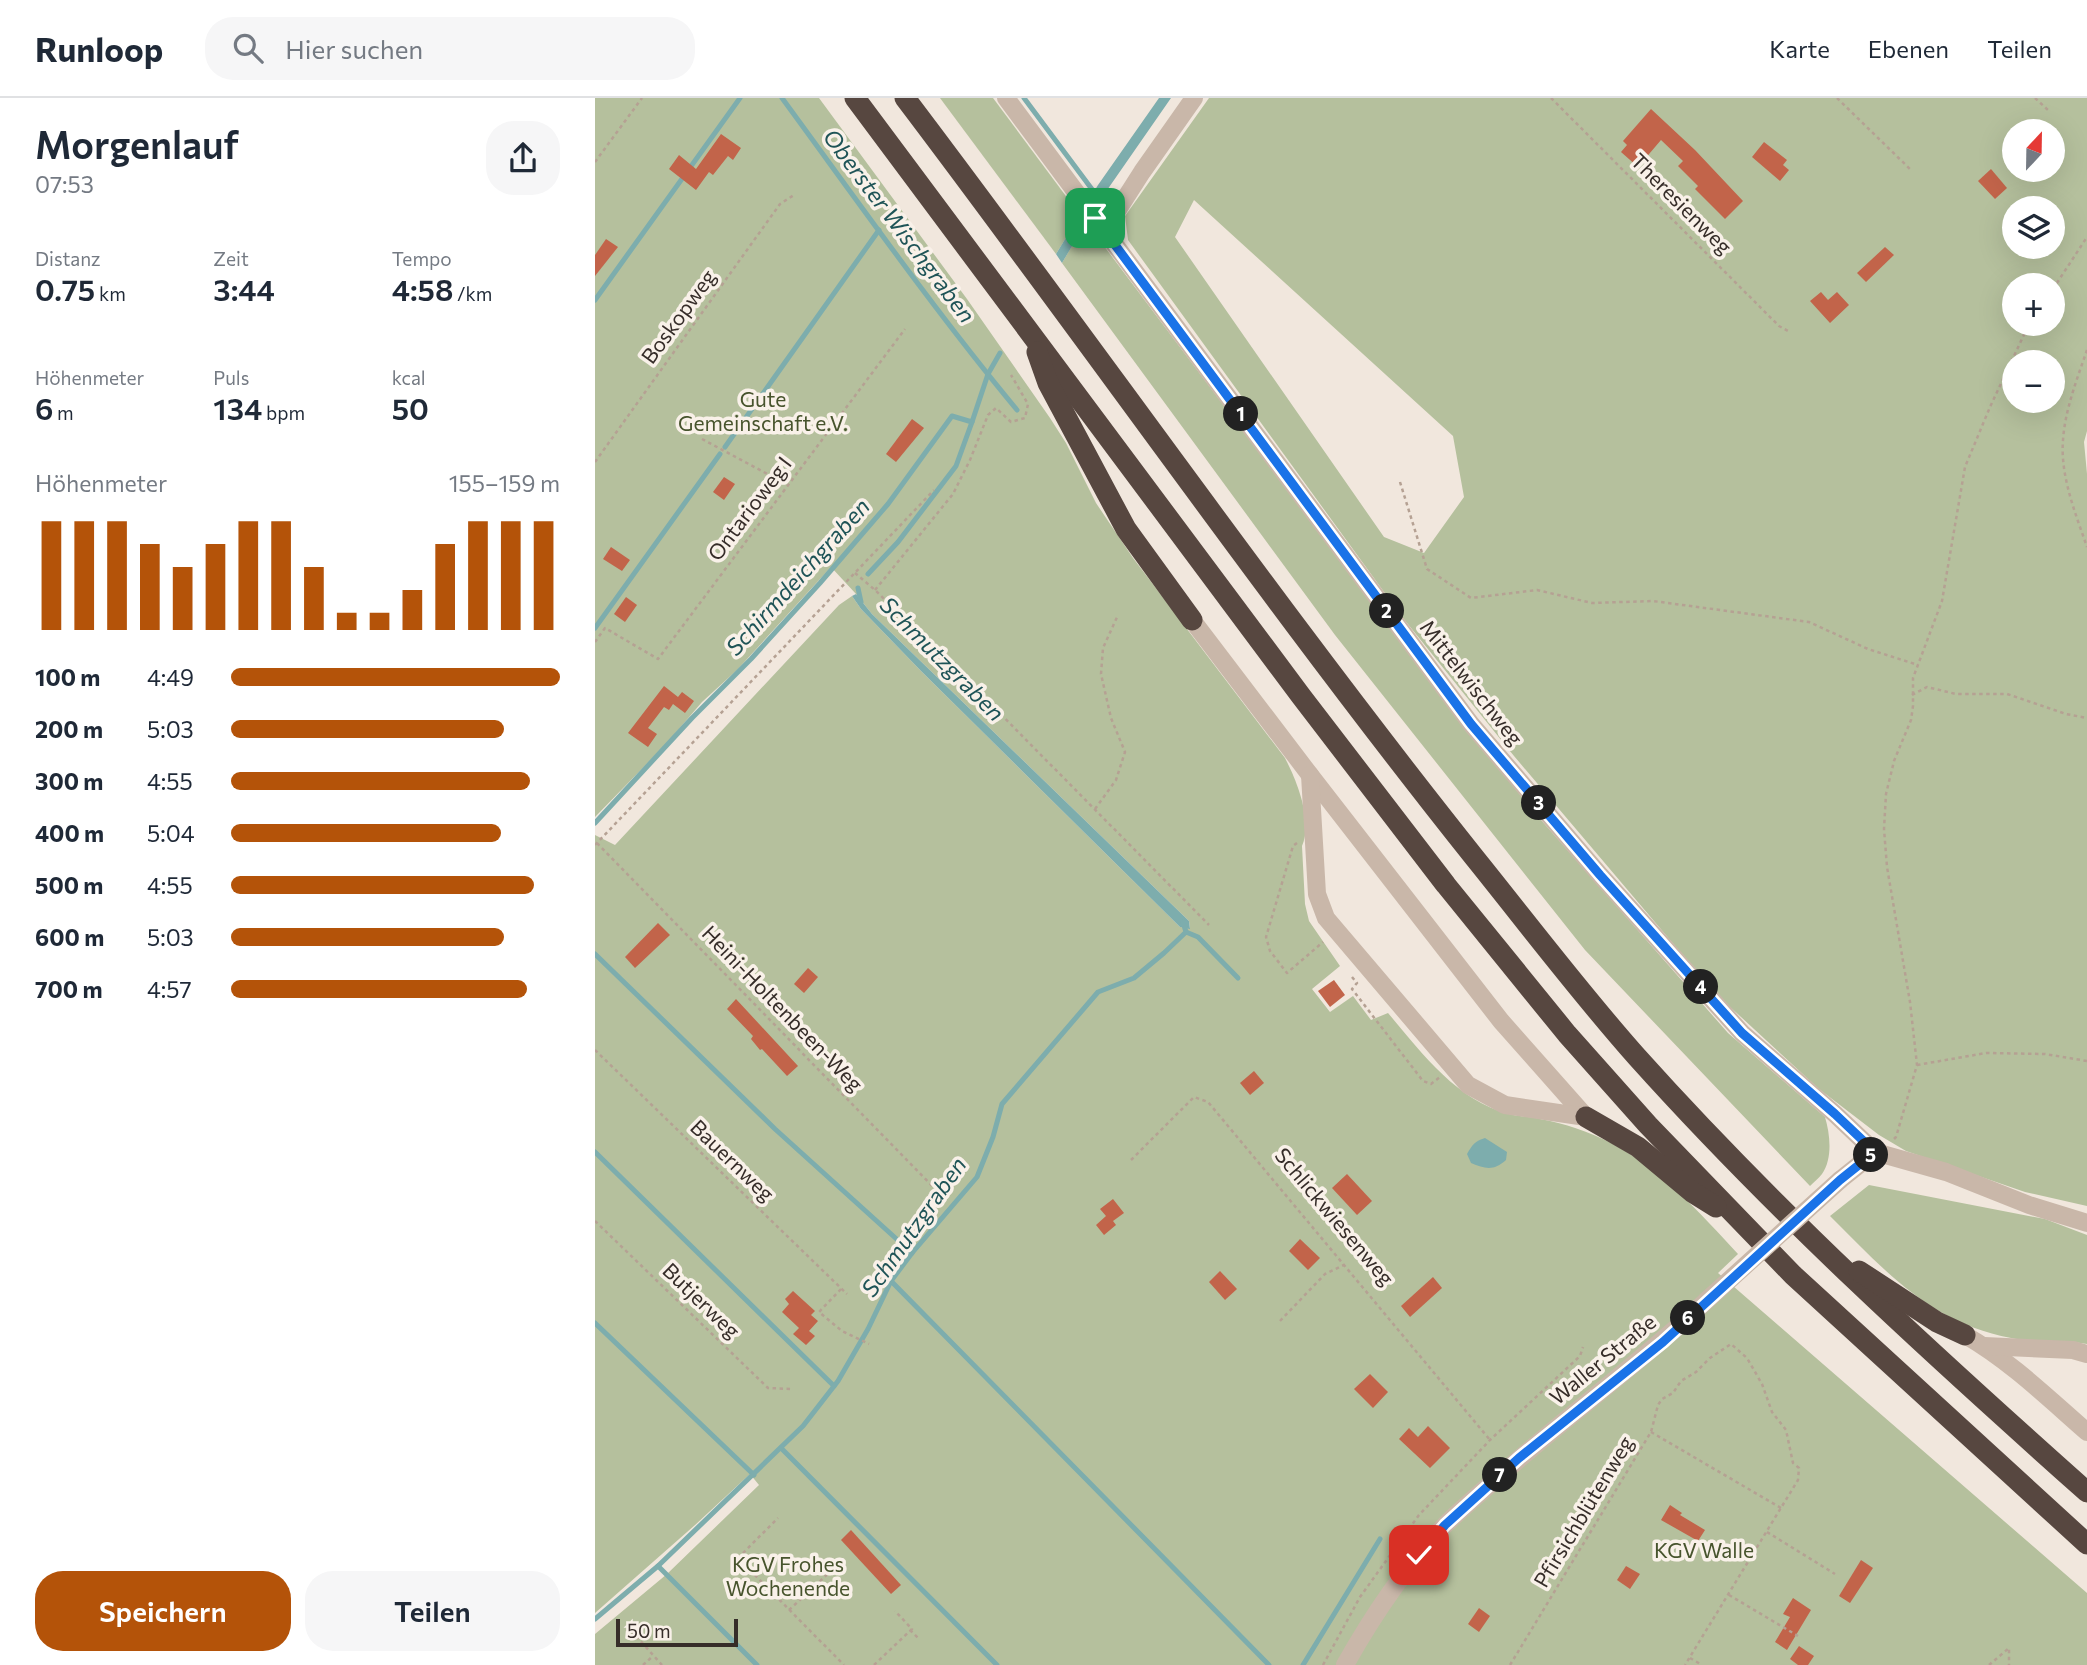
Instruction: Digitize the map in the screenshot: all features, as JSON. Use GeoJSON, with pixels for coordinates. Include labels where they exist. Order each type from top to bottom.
{"type":"FeatureCollection","features":[{"type":"Feature","properties":{"kind":"highway"},"geometry":{"type":"LineString","coordinates":[[855,98],[1301,696],[1445,885],[1567,1034],[1648,1125],[1793,1275],[2087,1544]]}},
{"type":"Feature","properties":{"kind":"highway"},"geometry":{"type":"LineString","coordinates":[[905,98],[1353,704],[1548,952],[1637,1057],[1824,1251],[1974,1392],[2087,1492]]}},
{"type":"Feature","properties":{"kind":"highway"},"geometry":{"type":"LineString","coordinates":[[1029,331],[1048,383],[1126,529],[1192,620]]}},
{"type":"Feature","properties":{"kind":"highway"},"geometry":{"type":"LineString","coordinates":[[1586,1117],[1638,1147],[1692,1192],[1744,1225]]}},
{"type":"Feature","properties":{"kind":"highway"},"geometry":{"type":"LineString","coordinates":[[1824,1251],[1937,1321],[1965,1335]]}},
{"type":"Feature","properties":{"kind":"street","name":"Mittelwischweg"},"geometry":{"type":"LineString","coordinates":[[1006,98],[1471,724],[1600,875],[1742,1033],[1875,1152]]}},
{"type":"Feature","properties":{"kind":"street"},"geometry":{"type":"LineString","coordinates":[[1100,224],[1142,172],[1193,98]]}},
{"type":"Feature","properties":{"kind":"street"},"geometry":{"type":"LineString","coordinates":[[1192,620],[1501,1021],[1586,1117]]}},
{"type":"Feature","properties":{"kind":"street"},"geometry":{"type":"LineString","coordinates":[[1310,775],[1317,894],[1326,918],[1468,1085],[1505,1105],[1586,1117]]}},
{"type":"Feature","properties":{"kind":"street"},"geometry":{"type":"LineString","coordinates":[[1875,1152],[1945,1172],[2029,1205],[2087,1223]]}},
{"type":"Feature","properties":{"kind":"street","name":"Waller Straße"},"geometry":{"type":"LineString","coordinates":[[1345,1665],[1384,1602],[1445,1525],[1519,1458],[1663,1342],[1840,1180],[1875,1152]]}},
{"type":"Feature","properties":{"kind":"street"},"geometry":{"type":"LineString","coordinates":[[1965,1335],[2018,1372],[2087,1432]]}},
{"type":"Feature","properties":{"kind":"street"},"geometry":{"type":"LineString","coordinates":[[1984,1346],[2073,1350],[2087,1354]]}},
{"type":"Feature","properties":{"kind":"path"},"geometry":{"type":"LineString","coordinates":[[595,162],[642,98]]}},
{"type":"Feature","properties":{"kind":"path","name":"Theresienweg"},"geometry":{"type":"LineString","coordinates":[[1551,98],[1779,326],[1788,331]]}},
{"type":"Feature","properties":{"kind":"path"},"geometry":{"type":"LineString","coordinates":[[1837,98],[1911,170]]}},
{"type":"Feature","properties":{"kind":"path"},"geometry":{"type":"LineString","coordinates":[[2035,98],[2049,111]]}},
{"type":"Feature","properties":{"kind":"path","name":"Boskopweg"},"geometry":{"type":"LineString","coordinates":[[595,462],[780,204],[794,195]]}},
{"type":"Feature","properties":{"kind":"path"},"geometry":{"type":"LineString","coordinates":[[2063,273],[2087,237]]}},
{"type":"Feature","properties":{"kind":"path","name":"Ontarioweg I"},"geometry":{"type":"LineString","coordinates":[[595,642],[605,628],[658,659],[905,330]]}},
{"type":"Feature","properties":{"kind":"path"},"geometry":{"type":"LineString","coordinates":[[1875,1152],[1896,1137],[1917,1065],[1910,1002],[1887,867],[1884,829],[1886,794],[1894,761],[1911,720],[1913,678],[1942,601],[1965,467],[2023,336]]}},
{"type":"Feature","properties":{"kind":"path"},"geometry":{"type":"LineString","coordinates":[[2087,350],[2070,402],[2062,442],[2066,475],[2087,547]]}},
{"type":"Feature","properties":{"kind":"path"},"geometry":{"type":"LineString","coordinates":[[875,590],[953,494],[988,415],[996,408],[1011,422],[1025,418],[1028,404],[1011,375]]}},
{"type":"Feature","properties":{"kind":"path"},"geometry":{"type":"LineString","coordinates":[[702,439],[788,485]]}},
{"type":"Feature","properties":{"kind":"path"},"geometry":{"type":"LineString","coordinates":[[1401,482],[1427,569],[1471,598],[1537,590],[1592,603],[1653,601],[1809,622],[1868,649],[1918,664]]}},
{"type":"Feature","properties":{"kind":"path"},"geometry":{"type":"LineString","coordinates":[[596,844],[934,490]]}},
{"type":"Feature","properties":{"kind":"path"},"geometry":{"type":"LineString","coordinates":[[855,573],[1209,925]]}},
{"type":"Feature","properties":{"kind":"path"},"geometry":{"type":"LineString","coordinates":[[1095,809],[1116,780],[1125,752],[1111,718],[1101,674],[1103,648],[1118,615]]}},
{"type":"Feature","properties":{"kind":"path"},"geometry":{"type":"LineString","coordinates":[[1912,695],[1927,687],[1956,694],[2007,694],[2066,714],[2087,718]]}},
{"type":"Feature","properties":{"kind":"path"},"geometry":{"type":"LineString","coordinates":[[1314,844],[1299,842],[1293,846],[1266,937],[1270,951],[1287,973],[1337,931]]}},
{"type":"Feature","properties":{"kind":"path","name":"Heini-Holtenbeen-Weg"},"geometry":{"type":"LineString","coordinates":[[596,844],[943,1197]]}},
{"type":"Feature","properties":{"kind":"path"},"geometry":{"type":"LineString","coordinates":[[1351,976],[1357,983],[1352,989],[1423,1081],[1431,1084],[1453,1067]]}},
{"type":"Feature","properties":{"kind":"path","name":"Bauernweg"},"geometry":{"type":"LineString","coordinates":[[595,1050],[847,1294]]}},
{"type":"Feature","properties":{"kind":"path"},"geometry":{"type":"LineString","coordinates":[[1917,1065],[1986,1054],[2045,1054],[2087,1061]]}},
{"type":"Feature","properties":{"kind":"path","name":"Schlickwiesenweg"},"geometry":{"type":"LineString","coordinates":[[1131,1160],[1194,1097],[1208,1102],[1490,1440]]}},
{"type":"Feature","properties":{"kind":"path","name":"Butjerweg"},"geometry":{"type":"LineString","coordinates":[[595,1221],[768,1388],[792,1389]]}},
{"type":"Feature","properties":{"kind":"path"},"geometry":{"type":"LineString","coordinates":[[1280,1321],[1325,1274],[1344,1265]]}},
{"type":"Feature","properties":{"kind":"path"},"geometry":{"type":"LineString","coordinates":[[841,1289],[819,1312],[842,1331],[869,1344]]}},
{"type":"Feature","properties":{"kind":"path"},"geometry":{"type":"LineString","coordinates":[[1651,1432],[1657,1405],[1662,1399],[1673,1393],[1681,1381],[1731,1344],[1747,1358],[1762,1384],[1772,1412],[1786,1430],[1793,1463],[1799,1468],[1798,1480],[1685,1665]]}},
{"type":"Feature","properties":{"kind":"path"},"geometry":{"type":"LineString","coordinates":[[1323,1665],[1360,1597],[1419,1515],[1490,1440],[1580,1356],[1583,1347]]}},
{"type":"Feature","properties":{"kind":"path","name":"Pfirsichblütenweg"},"geometry":{"type":"LineString","coordinates":[[1510,1665],[1651,1432],[1781,1508]]}},
{"type":"Feature","properties":{"kind":"path"},"geometry":{"type":"LineString","coordinates":[[778,1518],[736,1557],[844,1665]]}},
{"type":"Feature","properties":{"kind":"path"},"geometry":{"type":"LineString","coordinates":[[1766,1531],[1835,1574]]}},
{"type":"Feature","properties":{"kind":"path"},"geometry":{"type":"LineString","coordinates":[[789,1610],[832,1570]]}},
{"type":"Feature","properties":{"kind":"path"},"geometry":{"type":"LineString","coordinates":[[1728,1594],[1798,1636]]}},
{"type":"Feature","properties":{"kind":"path"},"geometry":{"type":"LineString","coordinates":[[895,1611],[919,1639]]}},
{"type":"Feature","properties":{"kind":"path"},"geometry":{"type":"LineString","coordinates":[[627,1626],[662,1665]]}},
{"type":"Feature","properties":{"kind":"path"},"geometry":{"type":"LineString","coordinates":[[874,1665],[911,1630]]}},
{"type":"Feature","properties":{"kind":"path"},"geometry":{"type":"LineString","coordinates":[[1989,1665],[2008,1648],[2009,1665]]}},
{"type":"Feature","properties":{"kind":"path"},"geometry":{"type":"LineString","coordinates":[[643,1665],[653,1656]]}},
{"type":"Feature","properties":{"kind":"path"},"geometry":{"type":"LineString","coordinates":[[1690,1658],[1702,1665]]}},
{"type":"Feature","properties":{"kind":"green space"},"geometry":{"type":"Polygon","coordinates":[[[595,98],[819,98],[967,299],[1050,418],[1066,443],[1096,503],[1133,558],[1285,758],[1299,789],[1305,813],[1302,846],[1305,904],[1309,921],[1340,966],[1312,989],[1330,1012],[1353,996],[1371,1020],[1388,1013],[1441,1073],[1473,1098],[1509,1114],[1558,1123],[1594,1135],[1630,1154],[1664,1179],[1738,1254],[1718,1273],[2087,1593],[2087,1665],[595,1665],[595,1634],[667,1574],[759,1485],[750,1474],[595,1613],[595,835],[615,845],[839,605],[852,596],[861,609],[921,671],[1180,927],[1190,928],[1189,921],[872,614],[831,567],[737,670],[702,702],[666,744],[595,817],[595,98]]]}},
{"type":"Feature","properties":{"kind":"green space"},"geometry":{"type":"Polygon","coordinates":[[[940,98],[993,98],[1080,215],[1056,254],[940,98]]]}},
{"type":"Feature","properties":{"kind":"green space"},"geometry":{"type":"Polygon","coordinates":[[[1209,98],[2087,98],[2087,431],[2084,442],[2087,474],[2087,1206],[2025,1192],[1906,1151],[1879,1135],[1819,1089],[1715,993],[1514,756],[1403,618],[1128,240],[1125,216],[1209,98]],[[1194,200],[1175,237],[1384,537],[1424,553],[1464,497],[1453,436],[1194,200]]]}},
{"type":"Feature","properties":{"kind":"green space"},"geometry":{"type":"Polygon","coordinates":[[[1086,222],[1459,719],[1534,812],[1728,1033],[1825,1117],[1829,1138],[1828,1161],[1822,1174],[1810,1186],[1585,950],[1335,635],[1062,263],[1086,222]]]}},
{"type":"Feature","properties":{"kind":"green space"},"geometry":{"type":"Polygon","coordinates":[[[1869,1185],[2045,1219],[2087,1235],[2087,1344],[2011,1338],[1983,1331],[1933,1307],[1911,1292],[1830,1216],[1869,1185]]]}},
{"type":"Feature","properties":{"kind":"water"},"geometry":{"type":"Polygon","coordinates":[[[1159,98],[1171,98],[1096,206],[1062,263],[1056,254],[1098,185],[1159,98]]]}},
{"type":"Feature","properties":{"kind":"water"},"geometry":{"type":"Polygon","coordinates":[[[856,594],[872,614],[1189,921],[1190,929],[1180,927],[921,671],[861,609],[852,596],[856,594]]]}},
{"type":"Feature","properties":{"kind":"water"},"geometry":{"type":"Polygon","coordinates":[[[1485,1138],[1507,1152],[1506,1160],[1497,1166],[1485,1168],[1471,1163],[1467,1154],[1474,1144],[1485,1138]]]}},
{"type":"Feature","properties":{"kind":"building"},"geometry":{"type":"Polygon","coordinates":[[[1651,109],[1695,150],[1743,201],[1725,219],[1695,189],[1698,186],[1678,166],[1683,161],[1661,140],[1638,167],[1621,152],[1627,145],[1623,141],[1651,109]]]}},
{"type":"Feature","properties":{"kind":"building"},"geometry":{"type":"Polygon","coordinates":[[[721,134],[741,148],[733,160],[728,156],[713,175],[709,172],[696,190],[669,169],[679,155],[696,169],[721,134]]]}},
{"type":"Feature","properties":{"kind":"building"},"geometry":{"type":"Polygon","coordinates":[[[1764,142],[1787,160],[1783,165],[1789,170],[1780,181],[1752,157],[1764,142]]]}},
{"type":"Feature","properties":{"kind":"building"},"geometry":{"type":"Polygon","coordinates":[[[1991,169],[2007,188],[1995,199],[1978,181],[1991,169]]]}},
{"type":"Feature","properties":{"kind":"building"},"geometry":{"type":"Polygon","coordinates":[[[606,239],[618,247],[595,276],[595,255],[606,239]]]}},
{"type":"Feature","properties":{"kind":"building"},"geometry":{"type":"Polygon","coordinates":[[[1885,247],[1894,255],[1866,282],[1857,273],[1885,247]]]}},
{"type":"Feature","properties":{"kind":"building"},"geometry":{"type":"Polygon","coordinates":[[[1821,292],[1828,300],[1837,292],[1849,305],[1830,323],[1810,301],[1821,292]]]}},
{"type":"Feature","properties":{"kind":"building"},"geometry":{"type":"Polygon","coordinates":[[[912,419],[924,428],[896,462],[886,454],[912,419]]]}},
{"type":"Feature","properties":{"kind":"building"},"geometry":{"type":"Polygon","coordinates":[[[724,477],[735,484],[724,500],[713,492],[724,477]]]}},
{"type":"Feature","properties":{"kind":"building"},"geometry":{"type":"Polygon","coordinates":[[[611,547],[630,560],[622,571],[603,559],[611,547]]]}},
{"type":"Feature","properties":{"kind":"building"},"geometry":{"type":"Polygon","coordinates":[[[626,597],[637,605],[625,622],[614,614],[626,597]]]}},
{"type":"Feature","properties":{"kind":"building"},"geometry":{"type":"Polygon","coordinates":[[[664,686],[678,697],[682,692],[694,701],[685,713],[673,704],[669,710],[664,707],[648,728],[657,734],[648,747],[628,733],[664,686]]]}},
{"type":"Feature","properties":{"kind":"building"},"geometry":{"type":"Polygon","coordinates":[[[658,923],[670,935],[635,968],[625,957],[658,923]]]}},
{"type":"Feature","properties":{"kind":"building"},"geometry":{"type":"Polygon","coordinates":[[[808,968],[818,977],[804,993],[794,984],[808,968]]]}},
{"type":"Feature","properties":{"kind":"building"},"geometry":{"type":"Polygon","coordinates":[[[1334,980],[1345,995],[1330,1007],[1318,991],[1334,980]]]}},
{"type":"Feature","properties":{"kind":"building"},"geometry":{"type":"Polygon","coordinates":[[[736,999],[798,1066],[787,1076],[762,1049],[760,1050],[751,1039],[753,1036],[727,1009],[736,999]]]}},
{"type":"Feature","properties":{"kind":"building"},"geometry":{"type":"Polygon","coordinates":[[[1254,1071],[1264,1083],[1250,1095],[1240,1083],[1254,1071]]]}},
{"type":"Feature","properties":{"kind":"building"},"geometry":{"type":"Polygon","coordinates":[[[1347,1174],[1372,1201],[1357,1215],[1332,1188],[1347,1174]]]}},
{"type":"Feature","properties":{"kind":"building"},"geometry":{"type":"Polygon","coordinates":[[[1113,1199],[1124,1213],[1113,1221],[1116,1225],[1104,1235],[1096,1225],[1106,1216],[1100,1209],[1113,1199]]]}},
{"type":"Feature","properties":{"kind":"building"},"geometry":{"type":"Polygon","coordinates":[[[1300,1239],[1320,1258],[1308,1270],[1289,1251],[1300,1239]]]}},
{"type":"Feature","properties":{"kind":"building"},"geometry":{"type":"Polygon","coordinates":[[[1220,1271],[1237,1289],[1225,1300],[1209,1282],[1220,1271]]]}},
{"type":"Feature","properties":{"kind":"building"},"geometry":{"type":"Polygon","coordinates":[[[1433,1277],[1442,1288],[1410,1317],[1401,1306],[1433,1277]]]}},
{"type":"Feature","properties":{"kind":"building"},"geometry":{"type":"Polygon","coordinates":[[[793,1291],[815,1311],[811,1315],[818,1321],[809,1331],[815,1336],[806,1345],[793,1334],[799,1328],[782,1312],[789,1304],[785,1299],[793,1291]]]}},
{"type":"Feature","properties":{"kind":"building"},"geometry":{"type":"Polygon","coordinates":[[[1370,1374],[1388,1392],[1373,1408],[1354,1389],[1370,1374]]]}},
{"type":"Feature","properties":{"kind":"building"},"geometry":{"type":"Polygon","coordinates":[[[1428,1426],[1450,1448],[1430,1468],[1399,1439],[1409,1428],[1418,1437],[1428,1426]]]}},
{"type":"Feature","properties":{"kind":"building"},"geometry":{"type":"Polygon","coordinates":[[[1670,1505],[1682,1513],[1680,1515],[1705,1530],[1698,1541],[1661,1520],[1670,1505]]]}},
{"type":"Feature","properties":{"kind":"building"},"geometry":{"type":"Polygon","coordinates":[[[851,1530],[901,1585],[891,1594],[841,1540],[851,1530]]]}},
{"type":"Feature","properties":{"kind":"building"},"geometry":{"type":"Polygon","coordinates":[[[1861,1560],[1873,1568],[1850,1603],[1839,1596],[1861,1560]]]}},
{"type":"Feature","properties":{"kind":"building"},"geometry":{"type":"Polygon","coordinates":[[[1626,1566],[1640,1574],[1630,1589],[1617,1580],[1626,1566]]]}},
{"type":"Feature","properties":{"kind":"building"},"geometry":{"type":"Polygon","coordinates":[[[1793,1598],[1811,1610],[1787,1650],[1775,1642],[1790,1617],[1783,1614],[1793,1598]]]}},
{"type":"Feature","properties":{"kind":"building"},"geometry":{"type":"Polygon","coordinates":[[[1479,1608],[1490,1616],[1479,1632],[1468,1624],[1479,1608]]]}},
{"type":"Feature","properties":{"kind":"building"},"geometry":{"type":"Polygon","coordinates":[[[1799,1646],[1814,1656],[1808,1665],[1798,1665],[1790,1659],[1799,1646]]]}},
{"type":"Feature","properties":{"kind":"waterway"},"geometry":{"type":"LineString","coordinates":[[595,300],[740,98]]}},
{"type":"Feature","properties":{"kind":"waterway","name":"Oberster Wischgraben"},"geometry":{"type":"LineString","coordinates":[[782,98],[926,295],[1017,410]]}},
{"type":"Feature","properties":{"kind":"waterway"},"geometry":{"type":"LineString","coordinates":[[1024,98],[1097,196]]}},
{"type":"Feature","properties":{"kind":"waterway"},"geometry":{"type":"LineString","coordinates":[[725,447],[879,230]]}},
{"type":"Feature","properties":{"kind":"waterway","name":"Schirmdeichgraben"},"geometry":{"type":"LineString","coordinates":[[595,823],[820,583],[888,504],[952,416],[972,422],[988,374],[1000,353]]}},
{"type":"Feature","properties":{"kind":"waterway","name":"Schmutzgraben"},"geometry":{"type":"LineString","coordinates":[[868,574],[898,542],[956,466],[972,422]]}},
{"type":"Feature","properties":{"kind":"waterway"},"geometry":{"type":"LineString","coordinates":[[595,628],[720,454]]}},
{"type":"Feature","properties":{"kind":"waterway","name":"Schmutzgraben"},"geometry":{"type":"LineString","coordinates":[[858,588],[861,602]]}},
{"type":"Feature","properties":{"kind":"waterway","name":"Schmutzgraben"},"geometry":{"type":"LineString","coordinates":[[595,1619],[658,1566],[803,1426],[838,1381],[868,1329],[891,1281],[977,1177],[993,1137],[1002,1104],[1098,992],[1134,978],[1186,932],[1183,922]]}},
{"type":"Feature","properties":{"kind":"waterway"},"geometry":{"type":"LineString","coordinates":[[1186,932],[1198,937],[1238,978]]}},
{"type":"Feature","properties":{"kind":"waterway"},"geometry":{"type":"LineString","coordinates":[[595,954],[775,1129],[912,1253]]}},
{"type":"Feature","properties":{"kind":"waterway"},"geometry":{"type":"LineString","coordinates":[[595,1152],[834,1386]]}},
{"type":"Feature","properties":{"kind":"waterway"},"geometry":{"type":"LineString","coordinates":[[891,1281],[1269,1665]]}},
{"type":"Feature","properties":{"kind":"waterway"},"geometry":{"type":"LineString","coordinates":[[595,1323],[754,1475]]}},
{"type":"Feature","properties":{"kind":"waterway"},"geometry":{"type":"LineString","coordinates":[[781,1448],[997,1665]]}},
{"type":"Feature","properties":{"kind":"waterway"},"geometry":{"type":"LineString","coordinates":[[1303,1665],[1380,1539]]}},
{"type":"Feature","properties":{"kind":"waterway"},"geometry":{"type":"LineString","coordinates":[[658,1566],[757,1665]]}},
{"type":"Feature","properties":{"kind":"route"},"geometry":{"type":"LineString","coordinates":[[1095,218],[1471,724],[1600,875],[1742,1033],[1875,1152],[1840,1180],[1663,1342],[1519,1458],[1445,1525],[1419,1555]]}},
{"type":"Feature","properties":{"kind":"park label","name":"Gute Gemeinschaft e.V."},"geometry":{"type":"Point","coordinates":[763,412]}},
{"type":"Feature","properties":{"kind":"park label","name":"KGV Walle"},"geometry":{"type":"Point","coordinates":[1704,1551]}},
{"type":"Feature","properties":{"kind":"park label","name":"KGV Frohes Wochenende"},"geometry":{"type":"Point","coordinates":[788,1577]}}]}
